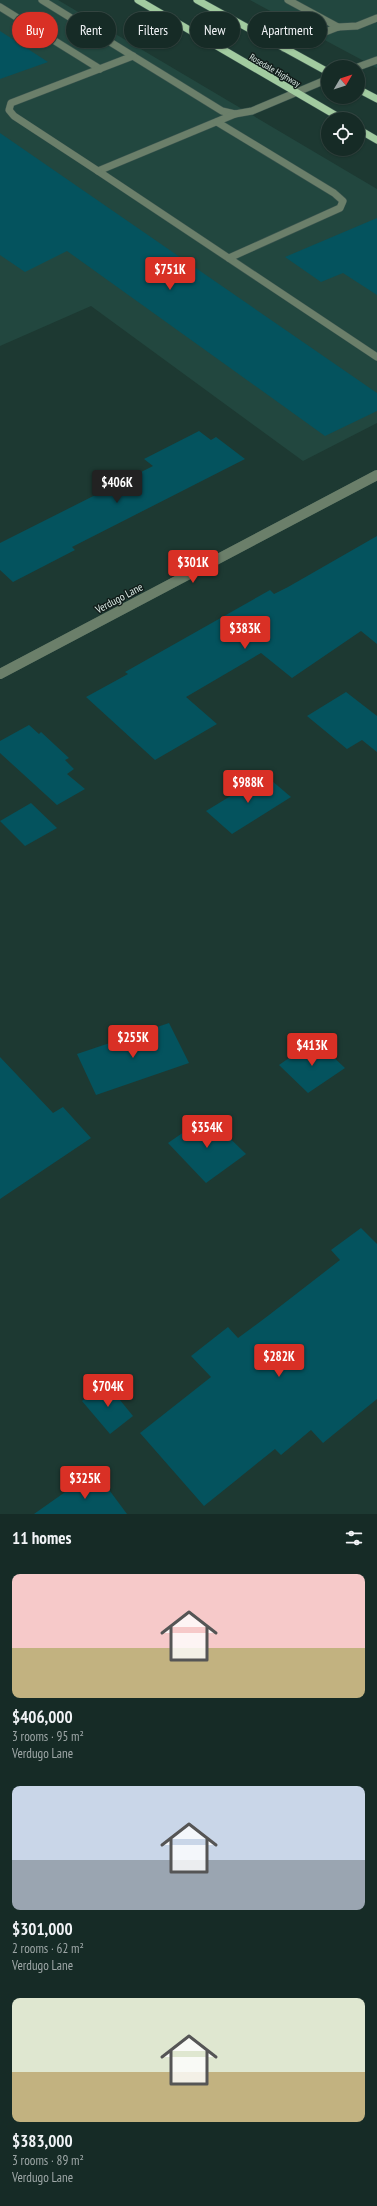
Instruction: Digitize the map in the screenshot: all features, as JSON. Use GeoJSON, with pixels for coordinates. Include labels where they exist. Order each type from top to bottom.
{"type":"FeatureCollection","features":[{"type":"Feature","properties":{"kind":"main road","name":"Rosedale Highway"},"geometry":{"type":"LineString","coordinates":[[138,0],[330,112]]}},
{"type":"Feature","properties":{"kind":"main road"},"geometry":{"type":"LineString","coordinates":[[197,0],[248,28]]}},
{"type":"Feature","properties":{"kind":"main road"},"geometry":{"type":"LineString","coordinates":[[284,48],[321,68]]}},
{"type":"Feature","properties":{"kind":"main road"},"geometry":{"type":"LineString","coordinates":[[365,93],[377,99]]}},
{"type":"Feature","properties":{"kind":"main road"},"geometry":{"type":"LineString","coordinates":[[365,132],[377,140]]}},
{"type":"Feature","properties":{"kind":"street"},"geometry":{"type":"LineString","coordinates":[[42,0],[222,111],[235,114]]}},
{"type":"Feature","properties":{"kind":"street"},"geometry":{"type":"LineString","coordinates":[[288,0],[338,27]]}},
{"type":"Feature","properties":{"kind":"street"},"geometry":{"type":"LineString","coordinates":[[0,7],[100,69]]}},
{"type":"Feature","properties":{"kind":"street"},"geometry":{"type":"LineString","coordinates":[[327,31],[338,27],[357,26],[377,18]]}},
{"type":"Feature","properties":{"kind":"street"},"geometry":{"type":"LineString","coordinates":[[133,56],[19,99],[11,103],[9,110],[14,116],[377,357]]}},
{"type":"Feature","properties":{"kind":"street"},"geometry":{"type":"LineString","coordinates":[[365,64],[377,60]]}},
{"type":"Feature","properties":{"kind":"street"},"geometry":{"type":"LineString","coordinates":[[98,171],[235,114],[252,111],[321,82]]}},
{"type":"Feature","properties":{"kind":"street"},"geometry":{"type":"LineString","coordinates":[[217,122],[334,193],[343,201],[340,208],[229,258]]}},
{"type":"Feature","properties":{"kind":"street","name":"Verdugo Lane"},"geometry":{"type":"LineString","coordinates":[[0,674],[377,475]]}},
{"type":"Feature","properties":{"kind":"shaded area"},"geometry":{"type":"Polygon","coordinates":[[[0,0],[58,0],[78,12],[66,12],[66,48],[116,48],[116,34],[124,39],[124,48],[139,48],[377,189],[377,423],[303,461],[91,306],[0,346],[0,0]]]}},
{"type":"Feature","properties":{"kind":"shaded area"},"geometry":{"type":"Polygon","coordinates":[[[250,0],[377,0],[377,68],[365,62],[365,60],[362,60],[327,41],[327,12],[272,12],[250,0]]]}},
{"type":"Feature","properties":{"kind":"building"},"geometry":{"type":"Polygon","coordinates":[[[0,31],[12,39],[12,48],[26,48],[48,62],[0,79],[0,31]]]}},
{"type":"Feature","properties":{"kind":"building"},"geometry":{"type":"Polygon","coordinates":[[[0,133],[377,393],[377,411],[325,436],[67,251],[25,272],[0,255],[0,133]]]}},
{"type":"Feature","properties":{"kind":"building"},"geometry":{"type":"Polygon","coordinates":[[[377,218],[377,295],[343,273],[321,282],[285,257],[377,218]]]}},
{"type":"Feature","properties":{"kind":"building"},"geometry":{"type":"Polygon","coordinates":[[[199,431],[211,440],[216,437],[245,459],[72,547],[75,550],[13,582],[0,570],[0,543],[153,466],[144,459],[199,431]]]}},
{"type":"Feature","properties":{"kind":"building"},"geometry":{"type":"Polygon","coordinates":[[[377,536],[377,644],[361,631],[292,678],[261,653],[186,697],[217,724],[155,760],[86,697],[128,674],[125,672],[270,590],[274,594],[288,587],[377,536]]]}},
{"type":"Feature","properties":{"kind":"building"},"geometry":{"type":"Polygon","coordinates":[[[346,692],[377,716],[377,752],[362,740],[347,749],[307,716],[346,692]]]}},
{"type":"Feature","properties":{"kind":"building"},"geometry":{"type":"Polygon","coordinates":[[[29,725],[39,734],[41,732],[69,758],[65,760],[74,769],[67,774],[85,789],[57,805],[0,753],[0,741],[29,725]]]}},
{"type":"Feature","properties":{"kind":"building"},"geometry":{"type":"Polygon","coordinates":[[[265,775],[291,797],[232,834],[206,811],[265,775]]]}},
{"type":"Feature","properties":{"kind":"building"},"geometry":{"type":"Polygon","coordinates":[[[31,803],[57,828],[25,846],[0,821],[31,803]]]}},
{"type":"Feature","properties":{"kind":"building"},"geometry":{"type":"Polygon","coordinates":[[[169,1023],[189,1063],[96,1095],[77,1054],[169,1023]]]}},
{"type":"Feature","properties":{"kind":"building"},"geometry":{"type":"Polygon","coordinates":[[[315,1040],[345,1068],[308,1093],[279,1065],[315,1040]]]}},
{"type":"Feature","properties":{"kind":"building"},"geometry":{"type":"Polygon","coordinates":[[[0,1057],[53,1113],[63,1107],[91,1138],[0,1199],[0,1057]]]}},
{"type":"Feature","properties":{"kind":"building"},"geometry":{"type":"Polygon","coordinates":[[[207,1116],[246,1154],[206,1183],[168,1143],[207,1116]]]}},
{"type":"Feature","properties":{"kind":"building"},"geometry":{"type":"Polygon","coordinates":[[[361,1228],[377,1244],[377,1399],[323,1443],[311,1430],[281,1455],[275,1449],[204,1506],[140,1433],[211,1377],[191,1356],[228,1327],[238,1338],[269,1315],[340,1260],[331,1250],[361,1228]]]}},
{"type":"Feature","properties":{"kind":"building"},"geometry":{"type":"Polygon","coordinates":[[[106,1383],[133,1416],[110,1434],[82,1401],[106,1383]]]}},
{"type":"Feature","properties":{"kind":"building"},"geometry":{"type":"Polygon","coordinates":[[[95,1471],[127,1514],[34,1514],[95,1471]]]}}]}
